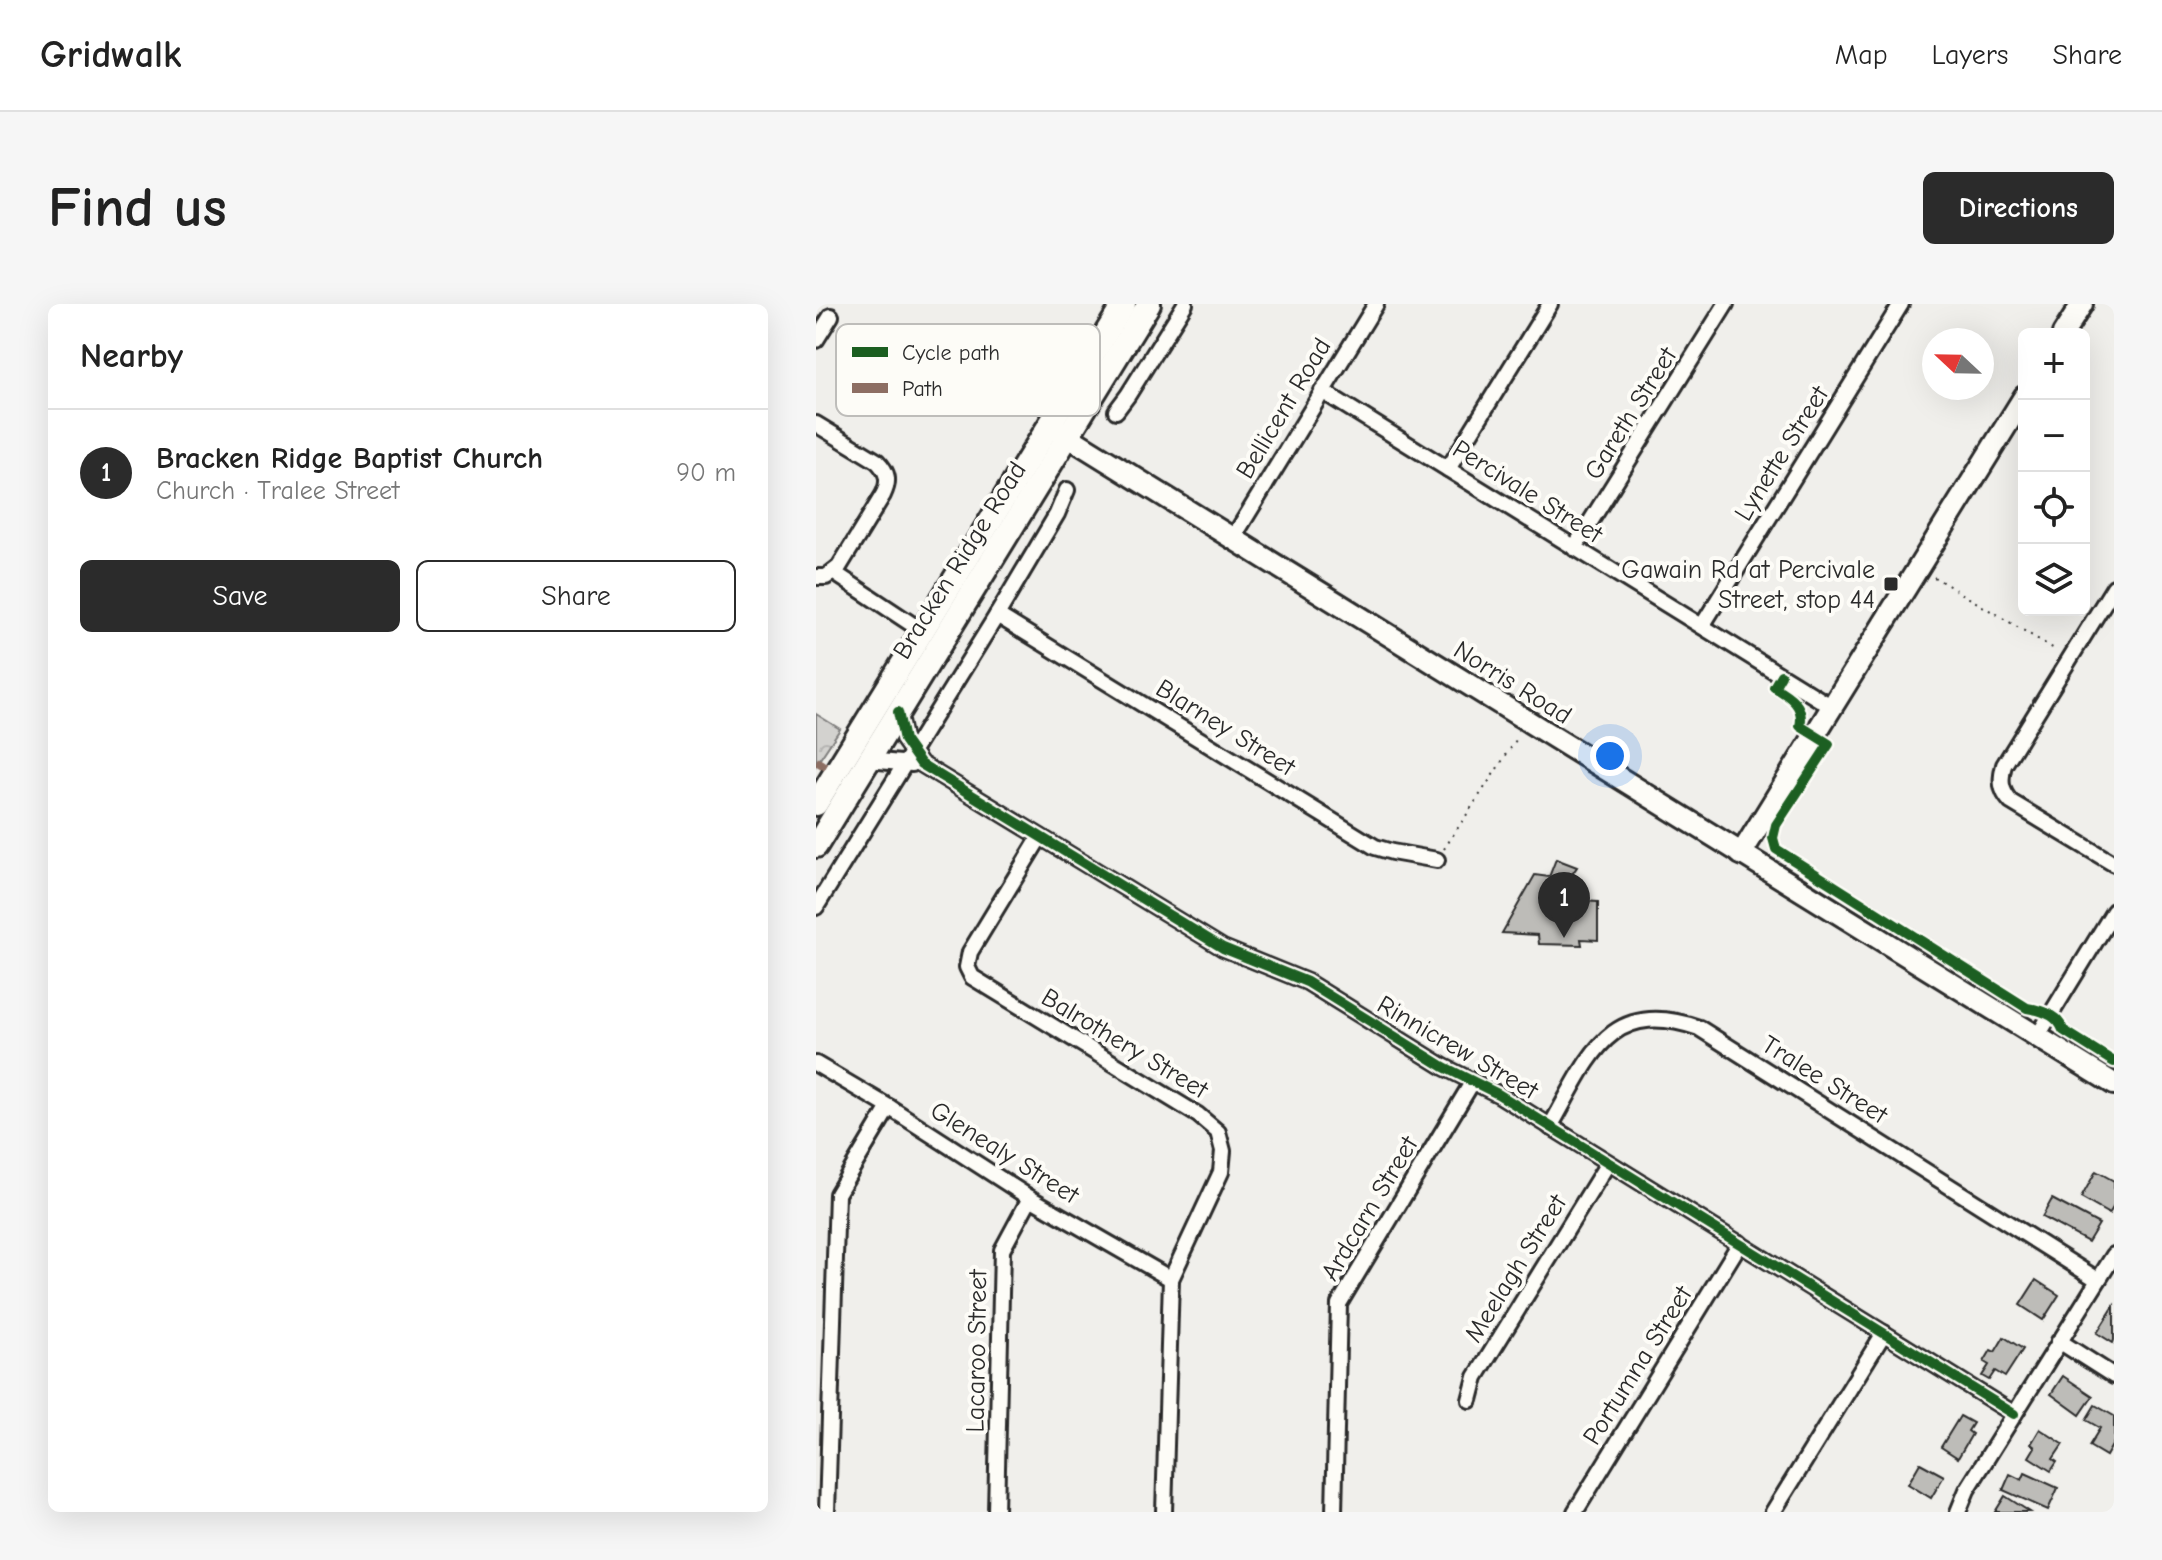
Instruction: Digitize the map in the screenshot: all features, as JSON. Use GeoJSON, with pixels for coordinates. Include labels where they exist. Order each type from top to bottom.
{"type":"FeatureCollection","features":[{"type":"Feature","properties":{"kind":"main road","name":"Bracken Ridge Road"},"geometry":{"type":"LineString","coordinates":[[1100,343],[1124,304]]}},
{"type":"Feature","properties":{"kind":"main road","name":"Bracken Ridge Road"},"geometry":{"type":"LineString","coordinates":[[1100,384],[1149,304]]}},
{"type":"Feature","properties":{"kind":"main road"},"geometry":{"type":"LineString","coordinates":[[2067,328],[2082,304]]}},
{"type":"Feature","properties":{"kind":"main road"},"geometry":{"type":"LineString","coordinates":[[1741,854],[2022,400]]}},
{"type":"Feature","properties":{"kind":"main road","name":"Bracken Ridge Road"},"geometry":{"type":"LineString","coordinates":[[816,804],[1055,416]]}},
{"type":"Feature","properties":{"kind":"main road","name":"Bracken Ridge Road"},"geometry":{"type":"LineString","coordinates":[[816,846],[1081,416]]}},
{"type":"Feature","properties":{"kind":"main road","name":"Norris Road"},"geometry":{"type":"LineString","coordinates":[[1049,425],[2114,1084]]}},
{"type":"Feature","properties":{"kind":"street"},"geometry":{"type":"LineString","coordinates":[[1116,411],[1185,304]]}},
{"type":"Feature","properties":{"kind":"street","name":"Bellicent Road"},"geometry":{"type":"LineString","coordinates":[[1233,538],[1376,304]]}},
{"type":"Feature","properties":{"kind":"street"},"geometry":{"type":"LineString","coordinates":[[1448,469],[1550,304]]}},
{"type":"Feature","properties":{"kind":"street","name":"Gareth Street"},"geometry":{"type":"LineString","coordinates":[[1574,548],[1726,304]]}},
{"type":"Feature","properties":{"kind":"street","name":"Lynette Street"},"geometry":{"type":"LineString","coordinates":[[1702,626],[1901,304]]}},
{"type":"Feature","properties":{"kind":"street"},"geometry":{"type":"LineString","coordinates":[[816,340],[831,316]]}},
{"type":"Feature","properties":{"kind":"street","name":"Percivale Street"},"geometry":{"type":"LineString","coordinates":[[1322,391],[1832,707]]}},
{"type":"Feature","properties":{"kind":"street"},"geometry":{"type":"LineString","coordinates":[[816,424],[877,461],[887,477],[883,495],[833,572],[826,577],[816,577]]}},
{"type":"Feature","properties":{"kind":"street"},"geometry":{"type":"LineString","coordinates":[[816,907],[913,760],[1057,514],[1067,490]]}},
{"type":"Feature","properties":{"kind":"street"},"geometry":{"type":"LineString","coordinates":[[833,572],[922,631]]}},
{"type":"Feature","properties":{"kind":"street"},"geometry":{"type":"LineString","coordinates":[[2114,587],[2004,765],[1994,787],[2011,802],[2114,864]]}},
{"type":"Feature","properties":{"kind":"street","name":"Blarney Street"},"geometry":{"type":"LineString","coordinates":[[997,615],[1375,847],[1437,860]]}},
{"type":"Feature","properties":{"kind":"street"},"geometry":{"type":"LineString","coordinates":[[898,712],[904,740],[913,760]]}},
{"type":"Feature","properties":{"kind":"street","name":"Rinnicrew Street"},"geometry":{"type":"LineString","coordinates":[[868,760],[913,760],[1223,948],[1307,982],[1740,1243],[2014,1414]]}},
{"type":"Feature","properties":{"kind":"street","name":"Balrothery Street"},"geometry":{"type":"LineString","coordinates":[[1040,837],[970,952],[967,967],[972,977],[1198,1115],[1218,1132],[1223,1151],[1221,1172],[1171,1279],[1164,1512]]}},
{"type":"Feature","properties":{"kind":"street"},"geometry":{"type":"LineString","coordinates":[[2037,1037],[2114,911]]}},
{"type":"Feature","properties":{"kind":"street","name":"Tralee Street"},"geometry":{"type":"LineString","coordinates":[[1550,1127],[1596,1048],[1617,1029],[1644,1019],[1674,1019],[1699,1028],[2098,1280]]}},
{"type":"Feature","properties":{"kind":"street","name":"Glenealy Street"},"geometry":{"type":"LineString","coordinates":[[816,1064],[1030,1198],[1171,1279]]}},
{"type":"Feature","properties":{"kind":"street","name":"Ardcarn Street"},"geometry":{"type":"LineString","coordinates":[[1334,1512],[1339,1304],[1473,1081]]}},
{"type":"Feature","properties":{"kind":"street"},"geometry":{"type":"LineString","coordinates":[[827,1512],[837,1194],[889,1107]]}},
{"type":"Feature","properties":{"kind":"street","name":"Meelagh Street"},"geometry":{"type":"LineString","coordinates":[[1470,1400],[1476,1377],[1608,1163]]}},
{"type":"Feature","properties":{"kind":"street","name":"Lacaroo Street"},"geometry":{"type":"LineString","coordinates":[[996,1512],[1002,1250],[1030,1198]]}},
{"type":"Feature","properties":{"kind":"street","name":"Portumna Street"},"geometry":{"type":"LineString","coordinates":[[1575,1512],[1740,1243]]}},
{"type":"Feature","properties":{"kind":"street"},"geometry":{"type":"LineString","coordinates":[[1958,1512],[1967,1490],[2114,1255]]}},
{"type":"Feature","properties":{"kind":"street"},"geometry":{"type":"LineString","coordinates":[[1773,1512],[1884,1333]]}},
{"type":"Feature","properties":{"kind":"street"},"geometry":{"type":"LineString","coordinates":[[2059,1341],[2114,1376]]}},
{"type":"Feature","properties":{"kind":"path"},"geometry":{"type":"LineString","coordinates":[[1919,568],[2071,659]]}},
{"type":"Feature","properties":{"kind":"path"},"geometry":{"type":"LineString","coordinates":[[1437,860],[1520,734]]}},
{"type":"Feature","properties":{"kind":"green space"},"geometry":{"type":"Polygon","coordinates":[[[816,714],[840,729],[816,765],[816,714]]]}},
{"type":"Feature","properties":{"kind":"building"},"geometry":{"type":"Polygon","coordinates":[[[1556,859],[1577,867],[1566,883],[1582,901],[1598,902],[1598,940],[1581,939],[1582,945],[1539,944],[1538,935],[1502,933],[1535,875],[1549,877],[1556,859]]]}},
{"type":"Feature","properties":{"kind":"building"},"geometry":{"type":"Polygon","coordinates":[[[2096,1171],[2114,1181],[2114,1206],[2109,1214],[2081,1198],[2096,1171]]]}},
{"type":"Feature","properties":{"kind":"building"},"geometry":{"type":"Polygon","coordinates":[[[2052,1199],[2099,1224],[2088,1242],[2042,1217],[2052,1199]]]}},
{"type":"Feature","properties":{"kind":"building"},"geometry":{"type":"Polygon","coordinates":[[[2036,1280],[2059,1295],[2043,1320],[2020,1305],[2036,1280]]]}},
{"type":"Feature","properties":{"kind":"building"},"geometry":{"type":"Polygon","coordinates":[[[2114,1306],[2114,1340],[2113,1343],[2097,1333],[2114,1306]]]}},
{"type":"Feature","properties":{"kind":"building"},"geometry":{"type":"Polygon","coordinates":[[[2004,1337],[2023,1349],[2005,1377],[1995,1371],[1989,1380],[1982,1376],[1989,1365],[1984,1362],[2004,1337]]]}},
{"type":"Feature","properties":{"kind":"building"},"geometry":{"type":"Polygon","coordinates":[[[2063,1376],[2093,1396],[2080,1415],[2051,1394],[2063,1376]]]}},
{"type":"Feature","properties":{"kind":"building"},"geometry":{"type":"Polygon","coordinates":[[[2095,1405],[2114,1416],[2114,1442],[2106,1456],[2089,1446],[2100,1428],[2086,1420],[2095,1405]]]}},
{"type":"Feature","properties":{"kind":"building"},"geometry":{"type":"Polygon","coordinates":[[[1960,1416],[1973,1423],[1968,1431],[1972,1434],[1958,1458],[1941,1447],[1960,1416]]]}},
{"type":"Feature","properties":{"kind":"building"},"geometry":{"type":"Polygon","coordinates":[[[2040,1429],[2063,1444],[2053,1459],[2057,1462],[2051,1471],[2029,1457],[2035,1447],[2031,1444],[2040,1429]]]}},
{"type":"Feature","properties":{"kind":"building"},"geometry":{"type":"Polygon","coordinates":[[[1920,1463],[1944,1476],[1931,1498],[1908,1484],[1920,1463]]]}},
{"type":"Feature","properties":{"kind":"building"},"geometry":{"type":"Polygon","coordinates":[[[2025,1473],[2058,1488],[2048,1510],[2003,1490],[2010,1474],[2022,1480],[2025,1473]]]}},
{"type":"Feature","properties":{"kind":"building"},"geometry":{"type":"Polygon","coordinates":[[[2005,1496],[2030,1512],[1995,1512],[2005,1496]]]}},
{"type":"Feature","properties":{"kind":"marked path"},"geometry":{"type":"LineString","coordinates":[[816,761],[826,767]]}},
{"type":"Feature","properties":{"kind":"cycle path"},"geometry":{"type":"LineString","coordinates":[[1781,675],[1774,687],[1791,698],[1798,707],[1800,726],[1829,744],[1776,825],[1773,838],[1776,849],[2027,1008],[2053,1017],[2063,1030],[2114,1062]]}},
{"type":"Feature","properties":{"kind":"cycle path"},"geometry":{"type":"LineString","coordinates":[[898,712],[904,740],[921,764],[1223,948],[1307,982],[1444,1067],[1498,1094],[2014,1414]]}},
{"type":"Feature","properties":{"kind":"place","name":"Gawain Rd at Percivale Street, stop 44"},"geometry":{"type":"Point","coordinates":[1891,584]}},
{"type":"Feature","properties":{"kind":"place","name":"Bracken Ridge Baptist Church"},"geometry":{"type":"Point","coordinates":[1564,938]}}]}
